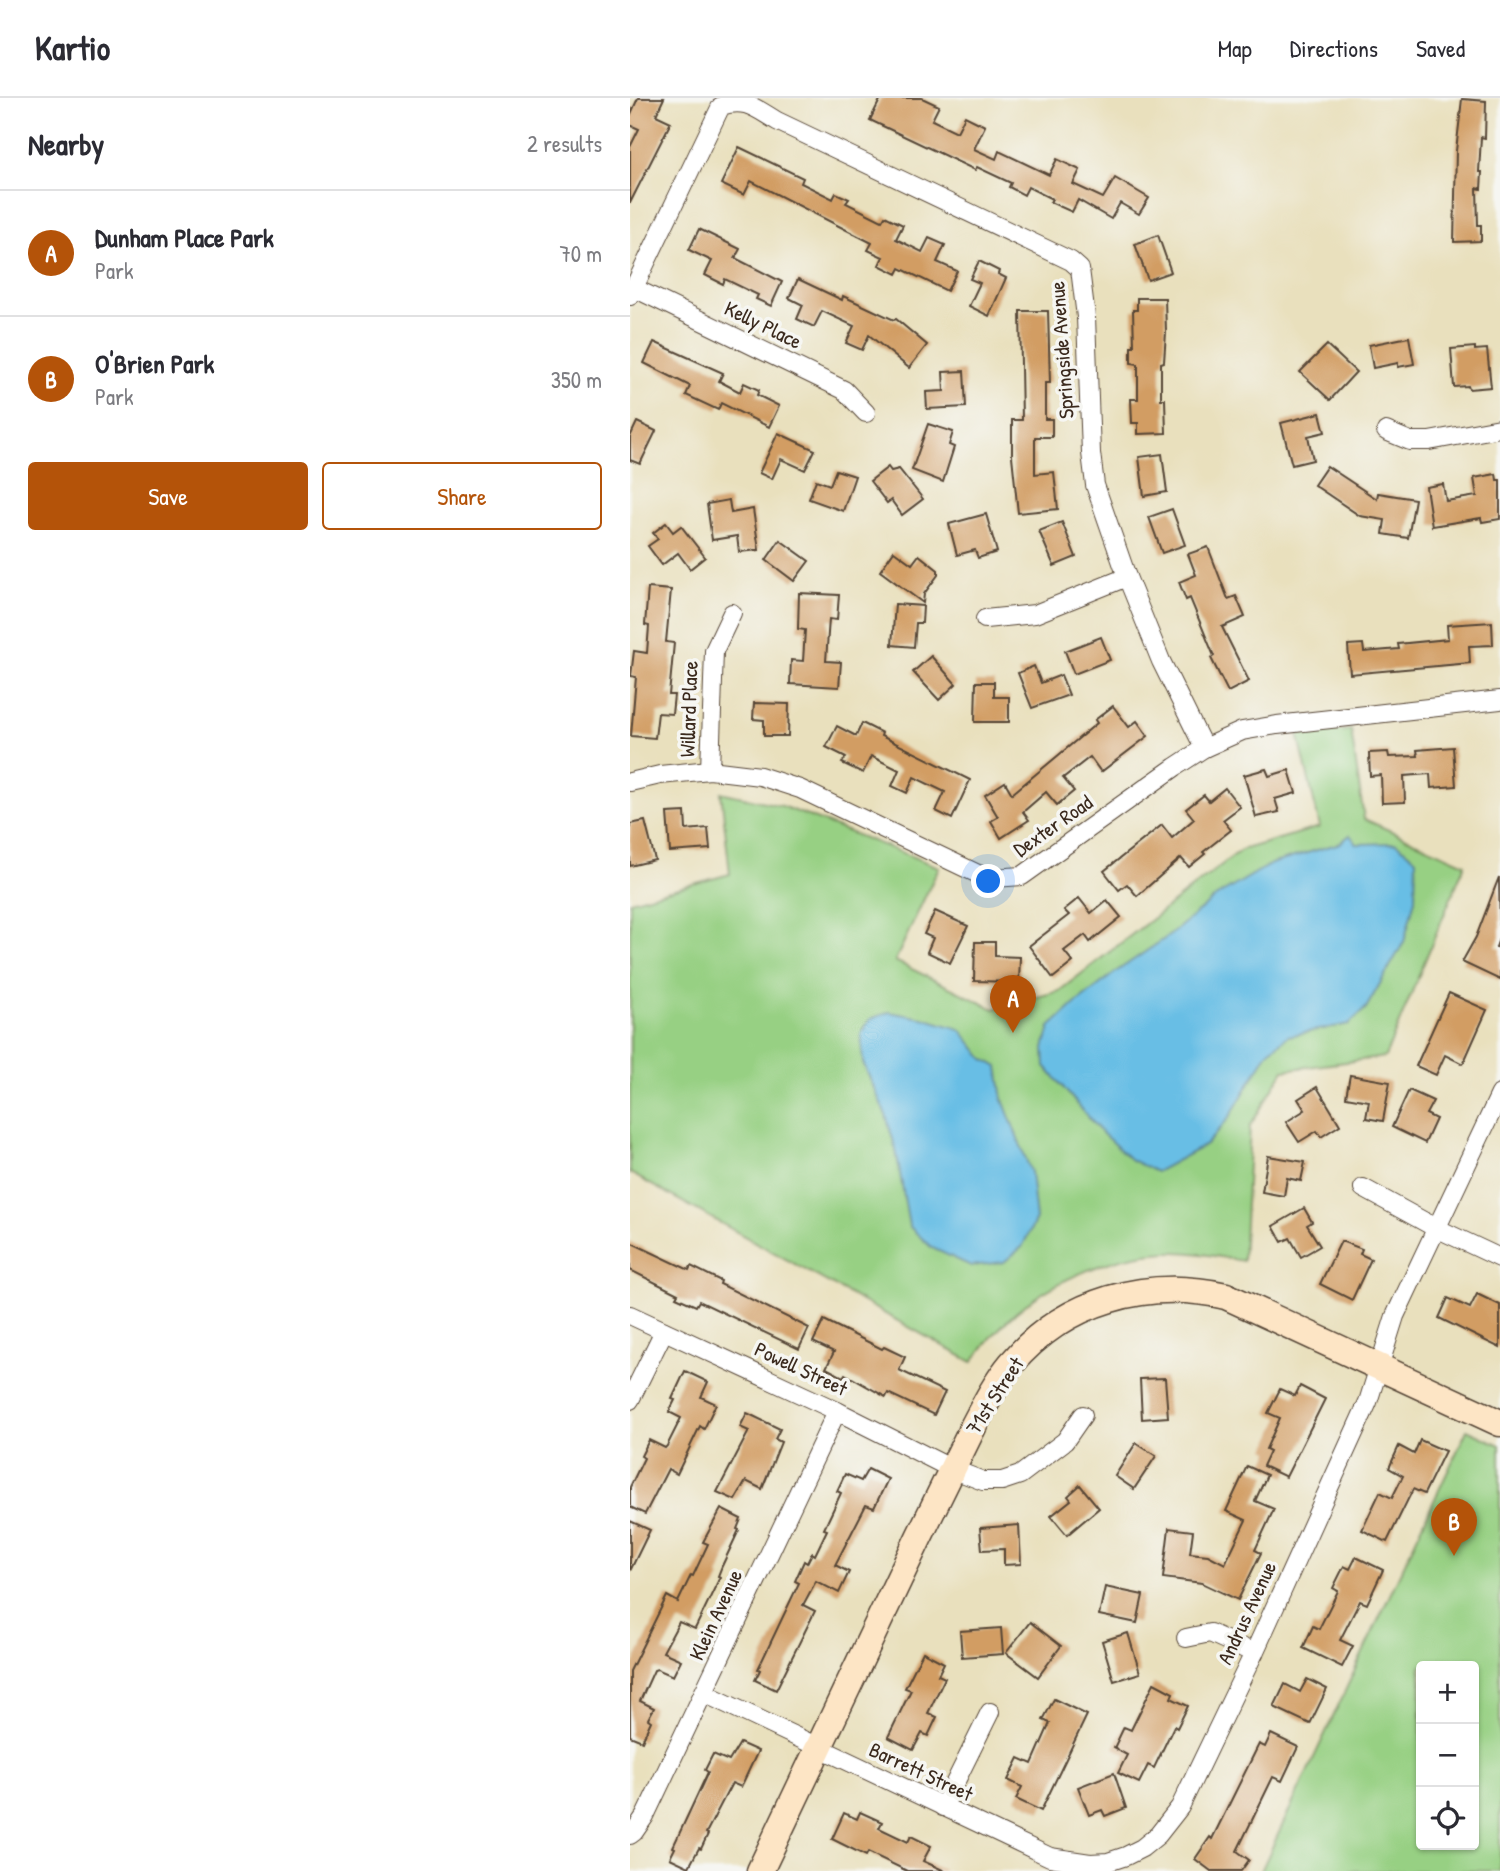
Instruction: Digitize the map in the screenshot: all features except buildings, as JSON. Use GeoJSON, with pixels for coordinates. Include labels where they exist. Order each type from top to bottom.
{"type":"FeatureCollection","features":[{"type":"Feature","properties":{"kind":"street","name":"Springside Avenue"},"geometry":{"type":"LineString","coordinates":[[632,292],[717,114],[721,107],[735,100],[749,104],[777,121],[1071,261],[1080,269],[1086,317],[1091,453],[1095,485],[1127,577],[1161,661],[1204,748]]}},
{"type":"Feature","properties":{"kind":"street","name":"Kelly Place"},"geometry":{"type":"LineString","coordinates":[[632,292],[844,390],[866,413]]}},
{"type":"Feature","properties":{"kind":"street"},"geometry":{"type":"LineString","coordinates":[[1386,431],[1410,441],[1429,441],[1500,428]]}},
{"type":"Feature","properties":{"kind":"street"},"geometry":{"type":"LineString","coordinates":[[985,619],[1035,614],[1127,577]]}},
{"type":"Feature","properties":{"kind":"street","name":"Willard Place"},"geometry":{"type":"LineString","coordinates":[[710,769],[714,651],[732,613]]}},
{"type":"Feature","properties":{"kind":"street","name":"Dexter Road"},"geometry":{"type":"LineString","coordinates":[[630,782],[710,769],[779,781],[978,874],[1008,878],[1023,876],[1204,748],[1242,732],[1276,725],[1500,700]]}},
{"type":"Feature","properties":{"kind":"street"},"geometry":{"type":"LineString","coordinates":[[1379,1367],[1395,1316],[1500,1094]]}},
{"type":"Feature","properties":{"kind":"street"},"geometry":{"type":"LineString","coordinates":[[1363,1188],[1436,1228],[1500,1258]]}},
{"type":"Feature","properties":{"kind":"street","name":"71st Street"},"geometry":{"type":"LineString","coordinates":[[760,1871],[988,1398],[1011,1364],[1037,1339],[1067,1317],[1094,1303],[1159,1289],[1187,1288],[1226,1296],[1500,1423]]}},
{"type":"Feature","properties":{"kind":"street","name":"Powell Street"},"geometry":{"type":"LineString","coordinates":[[630,1315],[837,1410],[952,1469],[983,1481],[1002,1481],[1020,1475],[1065,1441],[1083,1415]]}},
{"type":"Feature","properties":{"kind":"street"},"geometry":{"type":"LineString","coordinates":[[630,1400],[664,1331]]}},
{"type":"Feature","properties":{"kind":"street","name":"Andrus Avenue"},"geometry":{"type":"LineString","coordinates":[[1126,1856],[1158,1835],[1175,1814],[1254,1653],[1368,1402],[1379,1367]]}},
{"type":"Feature","properties":{"kind":"street","name":"Klein Avenue"},"geometry":{"type":"LineString","coordinates":[[630,1835],[645,1816],[837,1410]]}},
{"type":"Feature","properties":{"kind":"street"},"geometry":{"type":"LineString","coordinates":[[1186,1638],[1210,1633],[1254,1653]]}},
{"type":"Feature","properties":{"kind":"street","name":"Barrett Street"},"geometry":{"type":"LineString","coordinates":[[704,1693],[1038,1853],[1064,1861],[1090,1863],[1108,1862],[1126,1856]]}},
{"type":"Feature","properties":{"kind":"street"},"geometry":{"type":"LineString","coordinates":[[943,1807],[990,1712]]}},
{"type":"Feature","properties":{"kind":"green space"},"geometry":{"type":"Polygon","coordinates":[[[1351,730],[1364,819],[1465,864],[1385,1057],[1284,1070],[1250,1126],[1243,1261],[1196,1253],[1168,1252],[1146,1254],[1099,1266],[1054,1286],[1015,1313],[972,1362],[630,1173],[630,901],[730,874],[721,792],[782,806],[939,867],[895,961],[994,1009],[1059,991],[1241,850],[1320,827],[1298,734],[1351,730]]]}},
{"type":"Feature","properties":{"kind":"green space"},"geometry":{"type":"Polygon","coordinates":[[[1467,1430],[1500,1445],[1500,1871],[1261,1871],[1467,1430]]]}},
{"type":"Feature","properties":{"kind":"water"},"geometry":{"type":"Polygon","coordinates":[[[1350,835],[1357,844],[1396,843],[1416,859],[1415,899],[1404,942],[1366,1008],[1349,1024],[1288,1036],[1268,1052],[1229,1118],[1206,1145],[1156,1172],[1131,1160],[1100,1131],[1045,1066],[1044,1048],[1050,1027],[1117,971],[1170,935],[1217,896],[1271,864],[1340,843],[1350,835]]]}},
{"type":"Feature","properties":{"kind":"water"},"geometry":{"type":"Polygon","coordinates":[[[889,1012],[960,1029],[984,1059],[998,1067],[1003,1100],[1031,1172],[1036,1219],[1022,1247],[1004,1262],[971,1266],[932,1248],[909,1226],[896,1150],[886,1115],[863,1063],[861,1034],[870,1019],[889,1012]]]}},
{"type":"Feature","properties":{"kind":"place","name":"Dunham Place Park"},"geometry":{"type":"Point","coordinates":[1013,1033]}},
{"type":"Feature","properties":{"kind":"place","name":"O'Brien Park"},"geometry":{"type":"Point","coordinates":[1454,1556]}}]}
